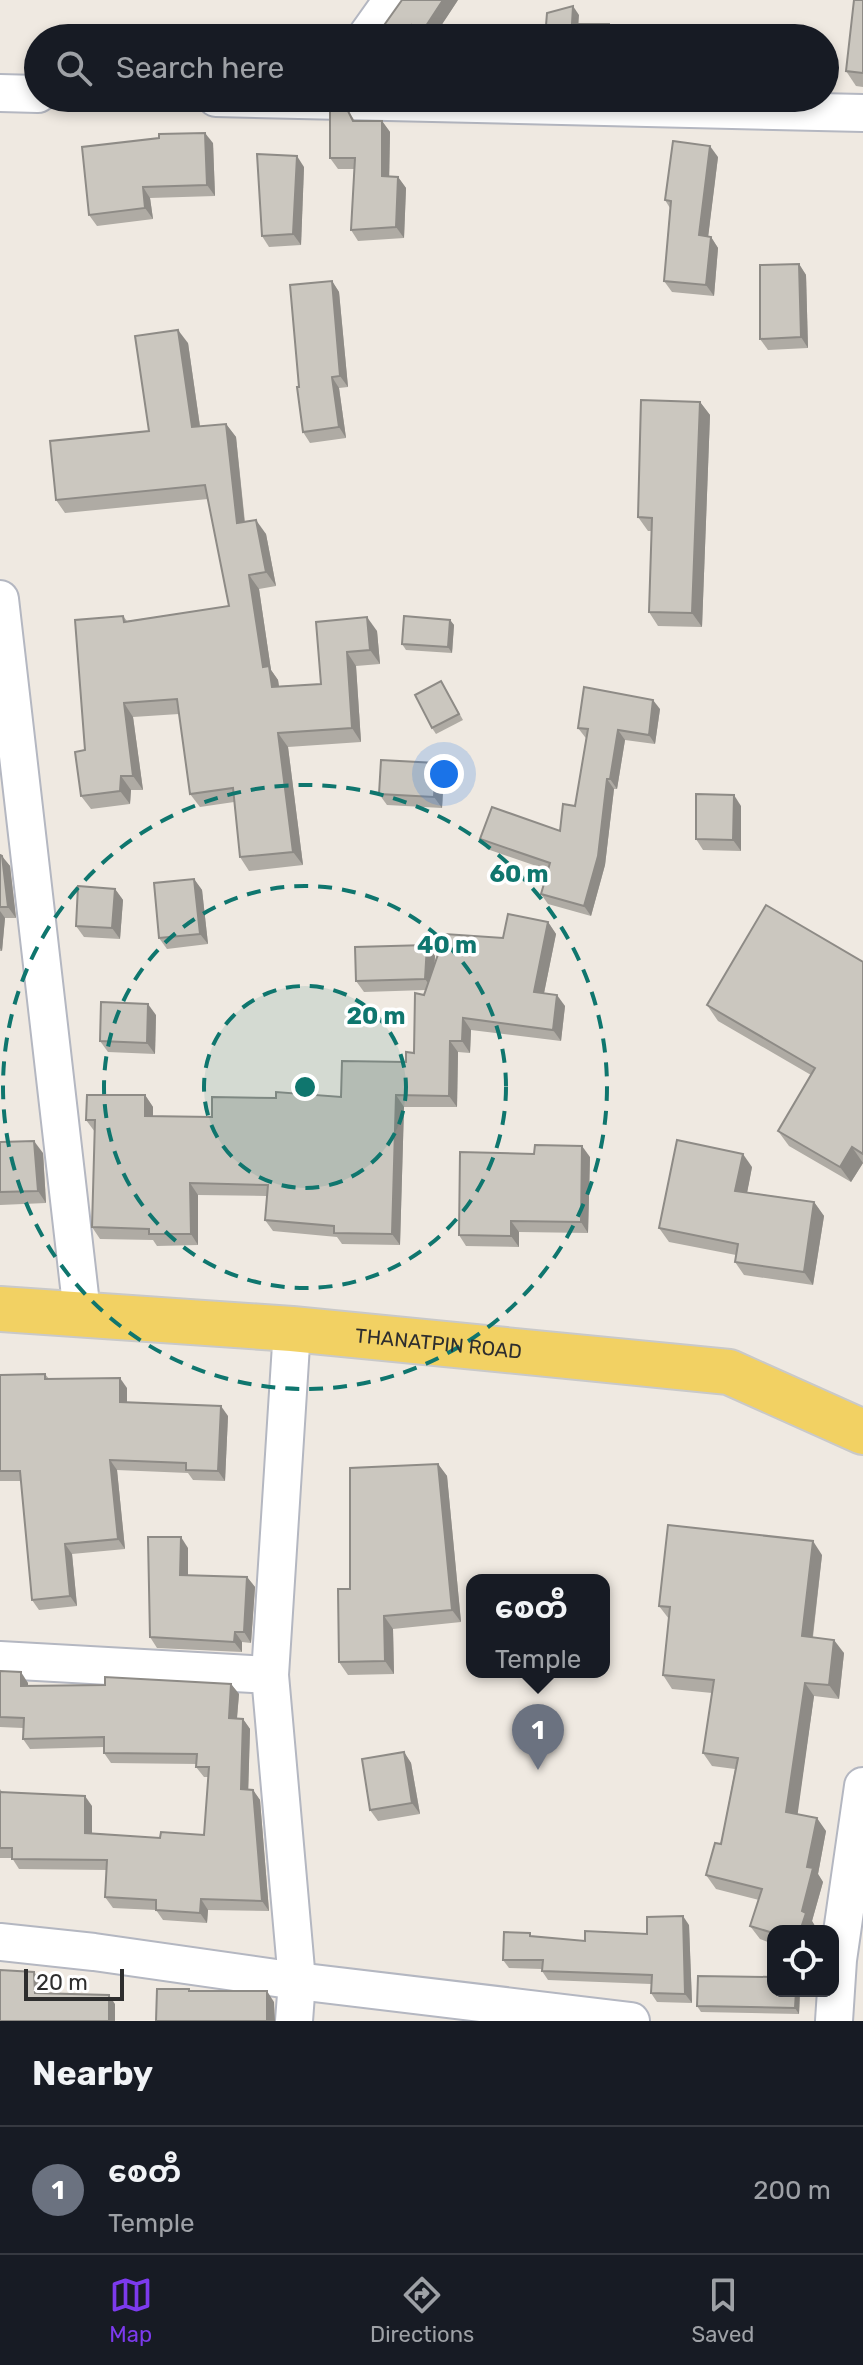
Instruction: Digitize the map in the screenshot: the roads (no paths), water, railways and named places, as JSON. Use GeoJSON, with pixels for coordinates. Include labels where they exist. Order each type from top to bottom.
{"type":"FeatureCollection","features":[{"type":"Feature","properties":{"kind":"main road","name":"THANATPIN ROAD"},"geometry":{"type":"LineString","coordinates":[[0,1309],[292,1329],[729,1372],[863,1432]]}},
{"type":"Feature","properties":{"kind":"street"},"geometry":{"type":"LineString","coordinates":[[375,24],[392,0]]}},
{"type":"Feature","properties":{"kind":"street"},"geometry":{"type":"LineString","coordinates":[[0,93],[24,94]]}},
{"type":"Feature","properties":{"kind":"street"},"geometry":{"type":"LineString","coordinates":[[824,112],[863,113]]}},
{"type":"Feature","properties":{"kind":"street"},"geometry":{"type":"LineString","coordinates":[[0,599],[82,1313]]}},
{"type":"Feature","properties":{"kind":"street"},"geometry":{"type":"LineString","coordinates":[[292,1329],[270,1675],[297,1981],[294,2021]]}},
{"type":"Feature","properties":{"kind":"street"},"geometry":{"type":"LineString","coordinates":[[0,1660],[270,1675]]}},
{"type":"Feature","properties":{"kind":"street"},"geometry":{"type":"LineString","coordinates":[[834,2021],[838,1960],[863,1786]]}},
{"type":"Feature","properties":{"kind":"street"},"geometry":{"type":"LineString","coordinates":[[0,1942],[631,2021]]}},
{"type":"Feature","properties":{"kind":"place","name":"စေတီ"},"geometry":{"type":"Point","coordinates":[538,1770]}}]}
